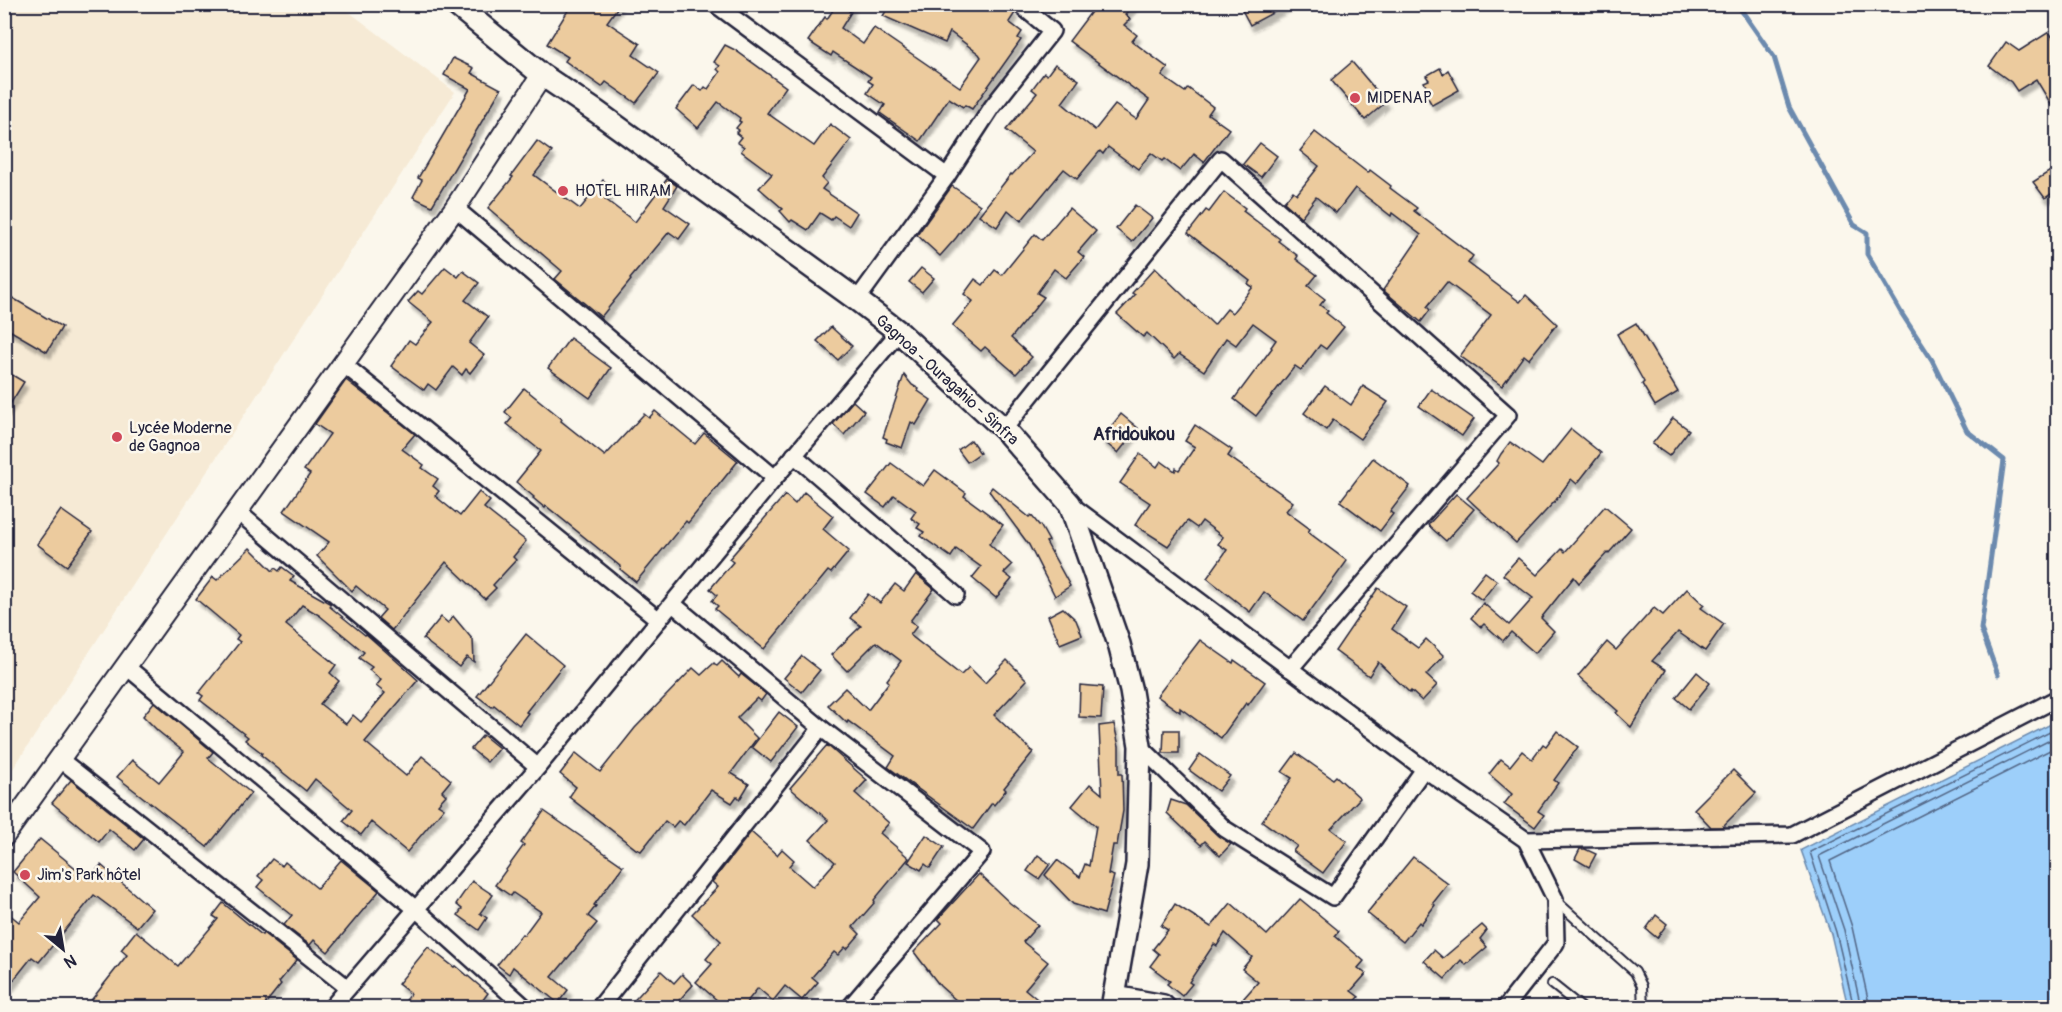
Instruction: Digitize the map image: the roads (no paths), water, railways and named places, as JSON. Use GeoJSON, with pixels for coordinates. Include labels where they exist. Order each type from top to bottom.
{"type":"FeatureCollection","features":[{"type":"Feature","properties":{"kind":"main road","name":"Gagnoa - Ouragahio - Sinfra"},"geometry":{"type":"LineString","coordinates":[[455,4],[542,75],[597,112],[899,332],[1004,429],[1070,504],[1119,644],[1131,691],[1140,746],[1137,864],[1113,1001]]}},
{"type":"Feature","properties":{"kind":"street"},"geometry":{"type":"LineString","coordinates":[[715,4],[947,176]]}},
{"type":"Feature","properties":{"kind":"street"},"geometry":{"type":"LineString","coordinates":[[857,300],[947,176],[992,107],[1052,30],[1018,4]]}},
{"type":"Feature","properties":{"kind":"street"},"geometry":{"type":"LineString","coordinates":[[4,836],[61,760],[342,363],[455,208],[542,75]]}},
{"type":"Feature","properties":{"kind":"street"},"geometry":{"type":"LineString","coordinates":[[1004,429],[1221,159],[1508,415],[1290,669]]}},
{"type":"Feature","properties":{"kind":"street"},"geometry":{"type":"LineString","coordinates":[[455,208],[774,478]]}},
{"type":"Feature","properties":{"kind":"street"},"geometry":{"type":"LineString","coordinates":[[331,1008],[538,767],[774,478],[899,332]]}},
{"type":"Feature","properties":{"kind":"street"},"geometry":{"type":"LineString","coordinates":[[342,363],[659,620]]}},
{"type":"Feature","properties":{"kind":"street"},"geometry":{"type":"LineString","coordinates":[[794,455],[956,595]]}},
{"type":"Feature","properties":{"kind":"street"},"geometry":{"type":"LineString","coordinates":[[1070,504],[1424,769],[1526,840],[1555,899],[1556,943],[1505,1008]]}},
{"type":"Feature","properties":{"kind":"street"},"geometry":{"type":"LineString","coordinates":[[237,511],[538,767]]}},
{"type":"Feature","properties":{"kind":"street"},"geometry":{"type":"LineString","coordinates":[[673,604],[821,728],[982,852],[849,1008]]}},
{"type":"Feature","properties":{"kind":"street"},"geometry":{"type":"LineString","coordinates":[[127,667],[417,910],[526,1008]]}},
{"type":"Feature","properties":{"kind":"street"},"geometry":{"type":"LineString","coordinates":[[1526,840],[1792,836],[2058,698]]}},
{"type":"Feature","properties":{"kind":"street"},"geometry":{"type":"LineString","coordinates":[[598,1008],[821,728]]}},
{"type":"Feature","properties":{"kind":"street"},"geometry":{"type":"LineString","coordinates":[[1140,746],[1225,830],[1333,897],[1424,769]]}},
{"type":"Feature","properties":{"kind":"street"},"geometry":{"type":"LineString","coordinates":[[61,760],[348,988]]}},
{"type":"Feature","properties":{"kind":"street"},"geometry":{"type":"LineString","coordinates":[[1113,1001],[1164,1003],[1169,1008]]}},
{"type":"Feature","properties":{"kind":"lane"},"geometry":{"type":"LineString","coordinates":[[1555,899],[1635,972],[1642,986],[1643,1008]]}},
{"type":"Feature","properties":{"kind":"lane"},"geometry":{"type":"LineString","coordinates":[[1552,984],[1582,1008]]}},
{"type":"Feature","properties":{"kind":"water"},"geometry":{"type":"Polygon","coordinates":[[[2057,721],[2057,1007],[1848,1007],[1831,934],[1801,850],[2057,721]]]}},
{"type":"Feature","properties":{"kind":"waterway"},"geometry":{"type":"LineString","coordinates":[[1737,4],[1774,57],[1789,107],[1854,225],[1867,233],[1867,254],[1932,360],[1967,431],[2004,460],[1981,629],[1998,675]]}},
{"type":"Feature","properties":{"kind":"place","name":"MIDENAP"},"geometry":{"type":"Point","coordinates":[1355,98]}},
{"type":"Feature","properties":{"kind":"place","name":"HOTEL HIRAM"},"geometry":{"type":"Point","coordinates":[563,191]}},
{"type":"Feature","properties":{"kind":"place","name":"Lycée Moderne de Gagnoa"},"geometry":{"type":"Point","coordinates":[117,437]}},
{"type":"Feature","properties":{"kind":"place","name":"Jim's Park hôtel"},"geometry":{"type":"Point","coordinates":[25,875]}},
{"type":"Feature","properties":{"kind":"district","name":"Afridoukou"},"geometry":{"type":"Point","coordinates":[1134,434]}}]}
